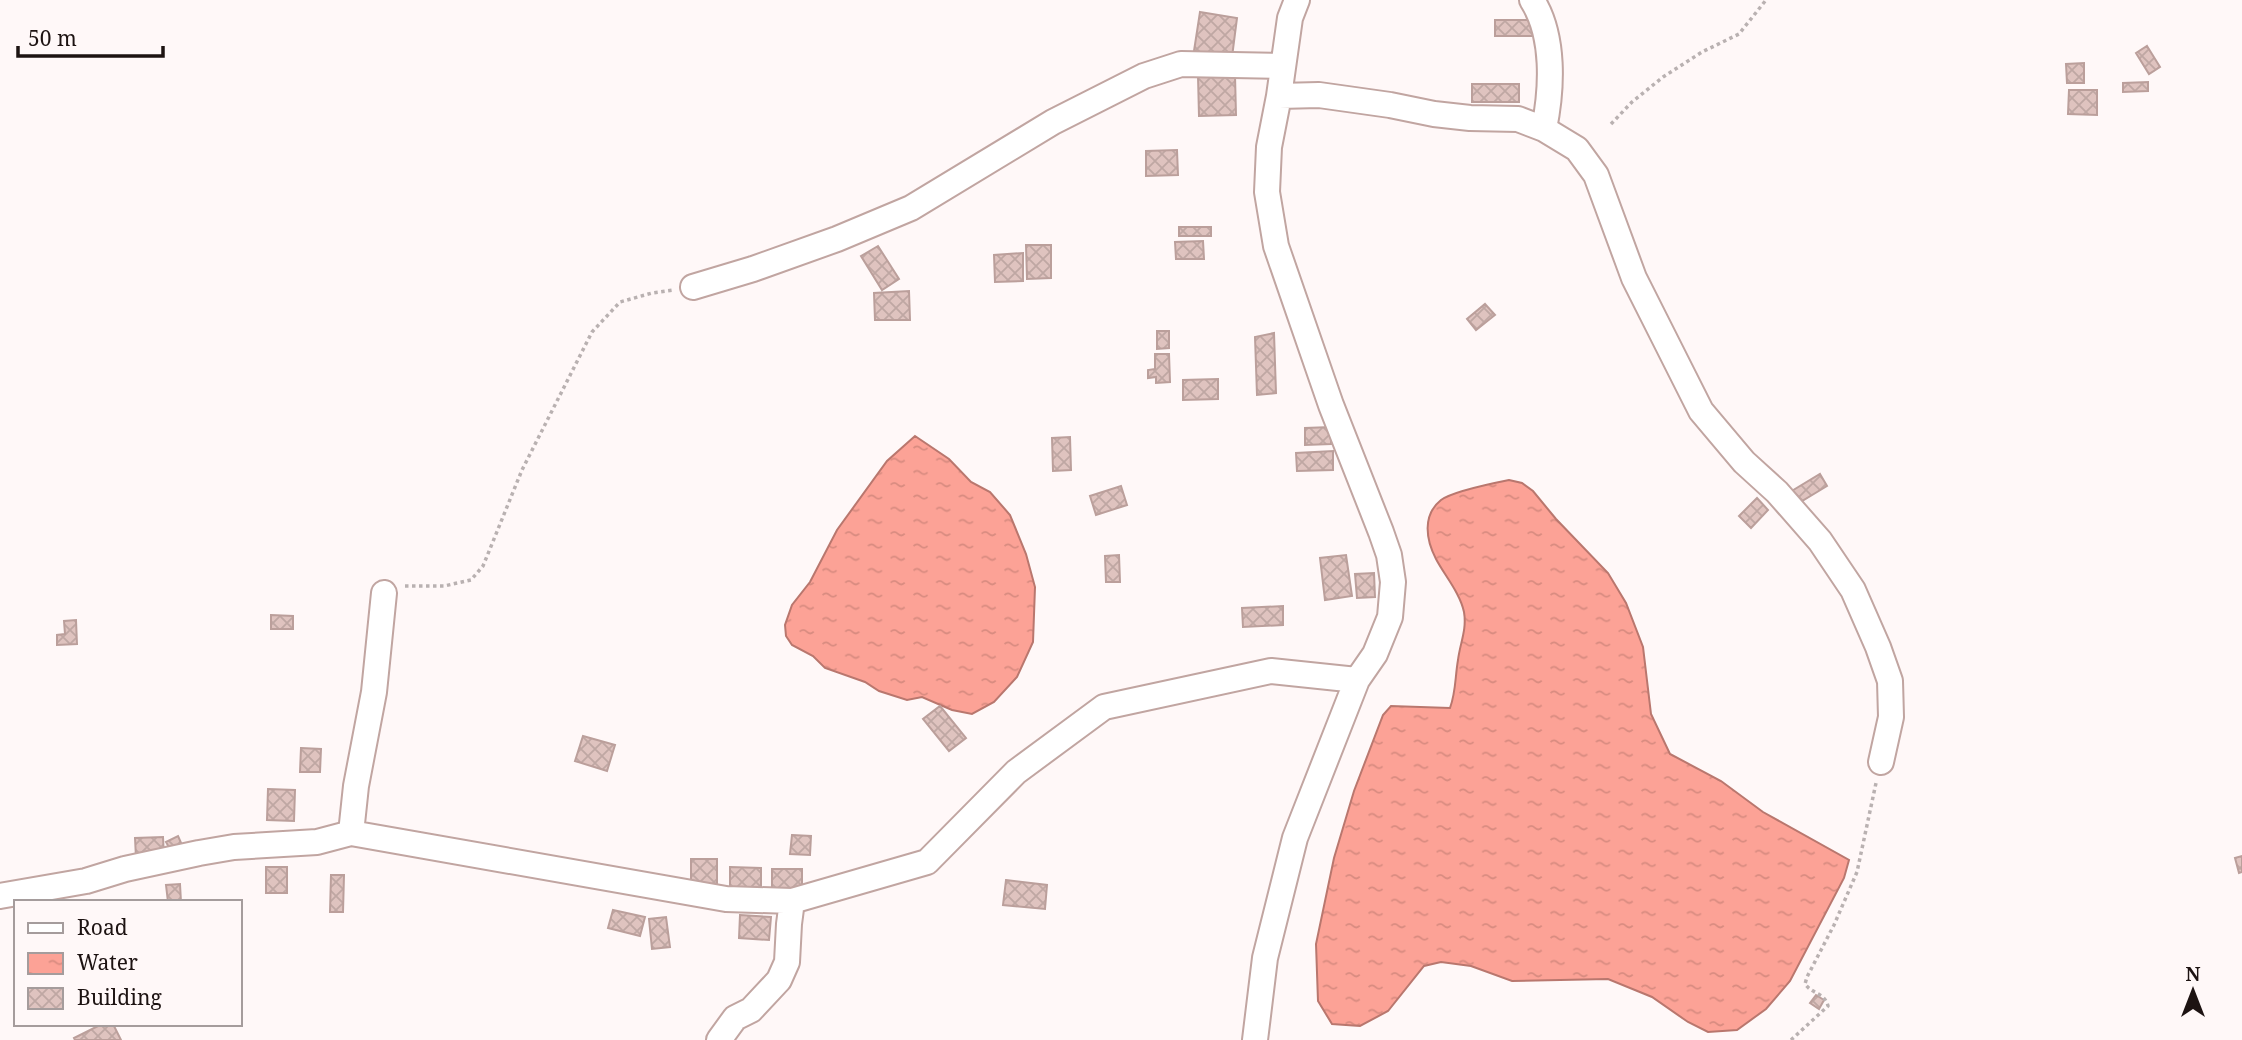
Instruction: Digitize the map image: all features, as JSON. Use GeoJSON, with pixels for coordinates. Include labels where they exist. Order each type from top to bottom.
{"type":"FeatureCollection","features":[{"type":"Feature","properties":{"kind":"street"},"geometry":{"type":"LineString","coordinates":[[1255,1040],[1265,958],[1295,838],[1357,680],[1375,654],[1390,617],[1393,582],[1389,555],[1381,532],[1331,405],[1276,246],[1267,192],[1269,147],[1290,18],[1297,0]]}},
{"type":"Feature","properties":{"kind":"street"},"geometry":{"type":"LineString","coordinates":[[1532,0],[1541,13],[1549,53],[1548,111],[1544,129]]}},
{"type":"Feature","properties":{"kind":"street"},"geometry":{"type":"LineString","coordinates":[[694,287],[837,239],[911,208],[1053,122],[1144,76],[1181,64],[1282,66]]}},
{"type":"Feature","properties":{"kind":"street"},"geometry":{"type":"LineString","coordinates":[[1279,96],[1319,95],[1434,114],[1518,119],[1544,129],[1577,149],[1596,175],[1634,278],[1701,411],[1744,462],[1777,492],[1820,541],[1853,590],[1890,681],[1891,717],[1881,762]]}},
{"type":"Feature","properties":{"kind":"street"},"geometry":{"type":"LineString","coordinates":[[351,833],[356,786],[374,692],[384,593]]}},
{"type":"Feature","properties":{"kind":"street"},"geometry":{"type":"LineString","coordinates":[[0,896],[86,881],[125,869],[199,853],[234,847],[317,842],[351,833],[726,899],[793,901],[927,862],[1016,772],[1104,707],[1271,671],[1357,680]]}},
{"type":"Feature","properties":{"kind":"street"},"geometry":{"type":"LineString","coordinates":[[719,1040],[734,1018],[751,1010],[779,981],[788,962],[789,924],[793,901]]}},
{"type":"Feature","properties":{"kind":"path"},"geometry":{"type":"LineString","coordinates":[[1611,124],[1632,102],[1663,77],[1702,52],[1738,34],[1766,0]]}},
{"type":"Feature","properties":{"kind":"path"},"geometry":{"type":"LineString","coordinates":[[384,593],[394,586],[444,586],[471,580],[483,566],[522,470],[592,332],[620,303],[652,293],[694,287]]}},
{"type":"Feature","properties":{"kind":"path"},"geometry":{"type":"LineString","coordinates":[[1791,1040],[1828,1006],[1824,997],[1808,989],[1805,984],[1857,872],[1881,762]]}},
{"type":"Feature","properties":{"kind":"water"},"geometry":{"type":"Polygon","coordinates":[[[915,436],[949,459],[971,482],[990,492],[1010,515],[1026,554],[1035,587],[1033,642],[1017,677],[994,702],[972,714],[952,710],[922,697],[907,700],[879,691],[865,682],[825,668],[813,656],[792,645],[786,636],[785,625],[792,605],[810,582],[837,530],[887,461],[915,436]]]}},
{"type":"Feature","properties":{"kind":"water"},"geometry":{"type":"Polygon","coordinates":[[[1509,480],[1522,483],[1533,491],[1608,573],[1626,603],[1643,647],[1651,714],[1670,754],[1721,781],[1763,812],[1849,860],[1844,878],[1790,981],[1766,1009],[1737,1030],[1708,1032],[1688,1022],[1652,997],[1608,979],[1512,981],[1471,966],[1441,962],[1424,966],[1388,1011],[1360,1026],[1332,1024],[1318,1001],[1316,944],[1334,858],[1354,791],[1383,715],[1391,706],[1450,708],[1453,696],[1465,619],[1459,598],[1430,544],[1428,520],[1435,506],[1446,497],[1509,480]]]}},
{"type":"Feature","properties":{"kind":"building"},"geometry":{"type":"Polygon","coordinates":[[[1200,12],[1237,18],[1232,57],[1194,51],[1200,12]]]}},
{"type":"Feature","properties":{"kind":"building"},"geometry":{"type":"Polygon","coordinates":[[[1495,20],[1536,20],[1536,36],[1495,36],[1495,20]]]}},
{"type":"Feature","properties":{"kind":"building"},"geometry":{"type":"Polygon","coordinates":[[[2147,46],[2160,67],[2149,74],[2136,53],[2147,46]]]}},
{"type":"Feature","properties":{"kind":"building"},"geometry":{"type":"Polygon","coordinates":[[[2084,63],[2084,83],[2067,83],[2066,64],[2084,63]]]}},
{"type":"Feature","properties":{"kind":"building"},"geometry":{"type":"Polygon","coordinates":[[[1235,75],[1236,115],[1199,116],[1198,76],[1235,75]]]}},
{"type":"Feature","properties":{"kind":"building"},"geometry":{"type":"Polygon","coordinates":[[[2148,82],[2148,91],[2123,92],[2123,83],[2148,82]]]}},
{"type":"Feature","properties":{"kind":"building"},"geometry":{"type":"Polygon","coordinates":[[[1472,84],[1519,84],[1519,102],[1472,102],[1472,84]]]}},
{"type":"Feature","properties":{"kind":"building"},"geometry":{"type":"Polygon","coordinates":[[[2069,90],[2097,90],[2097,115],[2068,114],[2069,90]]]}},
{"type":"Feature","properties":{"kind":"building"},"geometry":{"type":"Polygon","coordinates":[[[1177,150],[1178,175],[1146,176],[1146,151],[1177,150]]]}},
{"type":"Feature","properties":{"kind":"building"},"geometry":{"type":"Polygon","coordinates":[[[1179,227],[1211,227],[1211,236],[1179,236],[1179,227]]]}},
{"type":"Feature","properties":{"kind":"building"},"geometry":{"type":"Polygon","coordinates":[[[1203,241],[1204,259],[1176,259],[1175,242],[1203,241]]]}},
{"type":"Feature","properties":{"kind":"building"},"geometry":{"type":"Polygon","coordinates":[[[1026,245],[1051,245],[1051,278],[1027,279],[1026,245]]]}},
{"type":"Feature","properties":{"kind":"building"},"geometry":{"type":"Polygon","coordinates":[[[878,246],[899,279],[882,290],[861,256],[878,246]]]}},
{"type":"Feature","properties":{"kind":"building"},"geometry":{"type":"Polygon","coordinates":[[[1023,253],[1023,281],[995,282],[994,255],[1023,253]]]}},
{"type":"Feature","properties":{"kind":"building"},"geometry":{"type":"Polygon","coordinates":[[[909,291],[910,320],[875,320],[874,293],[909,291]]]}},
{"type":"Feature","properties":{"kind":"building"},"geometry":{"type":"Polygon","coordinates":[[[1485,304],[1495,315],[1476,330],[1467,319],[1485,304]]]}},
{"type":"Feature","properties":{"kind":"building"},"geometry":{"type":"Polygon","coordinates":[[[1157,331],[1169,331],[1169,348],[1157,349],[1157,331]]]}},
{"type":"Feature","properties":{"kind":"building"},"geometry":{"type":"Polygon","coordinates":[[[1274,333],[1276,393],[1257,395],[1255,337],[1274,333]]]}},
{"type":"Feature","properties":{"kind":"building"},"geometry":{"type":"Polygon","coordinates":[[[1155,354],[1169,354],[1170,382],[1156,383],[1156,377],[1148,378],[1148,370],[1155,369],[1155,354]]]}},
{"type":"Feature","properties":{"kind":"building"},"geometry":{"type":"Polygon","coordinates":[[[1218,379],[1218,399],[1183,400],[1183,380],[1218,379]]]}},
{"type":"Feature","properties":{"kind":"building"},"geometry":{"type":"Polygon","coordinates":[[[1331,427],[1331,444],[1305,445],[1305,428],[1331,427]]]}},
{"type":"Feature","properties":{"kind":"building"},"geometry":{"type":"Polygon","coordinates":[[[1070,437],[1071,470],[1053,471],[1052,438],[1070,437]]]}},
{"type":"Feature","properties":{"kind":"building"},"geometry":{"type":"Polygon","coordinates":[[[1333,451],[1333,470],[1297,471],[1296,453],[1333,451]]]}},
{"type":"Feature","properties":{"kind":"building"},"geometry":{"type":"Polygon","coordinates":[[[1820,474],[1827,486],[1797,504],[1790,492],[1820,474]]]}},
{"type":"Feature","properties":{"kind":"building"},"geometry":{"type":"Polygon","coordinates":[[[1121,486],[1127,505],[1096,515],[1090,496],[1121,486]]]}},
{"type":"Feature","properties":{"kind":"building"},"geometry":{"type":"Polygon","coordinates":[[[1757,498],[1768,510],[1751,528],[1739,516],[1757,498]]]}},
{"type":"Feature","properties":{"kind":"building"},"geometry":{"type":"Polygon","coordinates":[[[1119,555],[1120,582],[1106,582],[1105,556],[1119,555]]]}},
{"type":"Feature","properties":{"kind":"building"},"geometry":{"type":"Polygon","coordinates":[[[1346,555],[1352,596],[1325,600],[1320,558],[1346,555]]]}},
{"type":"Feature","properties":{"kind":"building"},"geometry":{"type":"Polygon","coordinates":[[[1374,573],[1375,597],[1357,598],[1355,574],[1374,573]]]}},
{"type":"Feature","properties":{"kind":"building"},"geometry":{"type":"Polygon","coordinates":[[[1283,606],[1283,625],[1243,627],[1242,608],[1283,606]]]}},
{"type":"Feature","properties":{"kind":"building"},"geometry":{"type":"Polygon","coordinates":[[[271,615],[293,616],[293,629],[271,629],[271,615]]]}},
{"type":"Feature","properties":{"kind":"building"},"geometry":{"type":"Polygon","coordinates":[[[76,620],[77,644],[57,645],[57,635],[65,634],[64,621],[76,620]]]}},
{"type":"Feature","properties":{"kind":"building"},"geometry":{"type":"Polygon","coordinates":[[[940,706],[966,738],[949,751],[923,719],[940,706]]]}},
{"type":"Feature","properties":{"kind":"building"},"geometry":{"type":"Polygon","coordinates":[[[583,736],[615,745],[607,771],[575,761],[583,736]]]}},
{"type":"Feature","properties":{"kind":"building"},"geometry":{"type":"Polygon","coordinates":[[[301,748],[321,749],[320,772],[300,772],[301,748]]]}},
{"type":"Feature","properties":{"kind":"building"},"geometry":{"type":"Polygon","coordinates":[[[268,789],[295,790],[294,821],[267,820],[268,789]]]}},
{"type":"Feature","properties":{"kind":"building"},"geometry":{"type":"Polygon","coordinates":[[[792,835],[811,836],[810,855],[790,854],[792,835]]]}},
{"type":"Feature","properties":{"kind":"building"},"geometry":{"type":"Polygon","coordinates":[[[178,836],[182,845],[171,851],[166,842],[178,836]]]}},
{"type":"Feature","properties":{"kind":"building"},"geometry":{"type":"Polygon","coordinates":[[[163,837],[164,857],[136,858],[135,838],[163,837]]]}},
{"type":"Feature","properties":{"kind":"building"},"geometry":{"type":"Polygon","coordinates":[[[2242,856],[2242,872],[2239,873],[2235,858],[2242,856]]]}},
{"type":"Feature","properties":{"kind":"building"},"geometry":{"type":"Polygon","coordinates":[[[691,859],[717,859],[717,886],[691,886],[691,859]]]}},
{"type":"Feature","properties":{"kind":"building"},"geometry":{"type":"Polygon","coordinates":[[[266,867],[287,867],[287,893],[266,893],[266,867]]]}},
{"type":"Feature","properties":{"kind":"building"},"geometry":{"type":"Polygon","coordinates":[[[730,867],[761,868],[761,890],[730,890],[730,867]]]}},
{"type":"Feature","properties":{"kind":"building"},"geometry":{"type":"Polygon","coordinates":[[[772,869],[802,869],[802,890],[772,890],[772,869]]]}},
{"type":"Feature","properties":{"kind":"building"},"geometry":{"type":"Polygon","coordinates":[[[331,875],[344,875],[343,912],[330,912],[331,875]]]}},
{"type":"Feature","properties":{"kind":"building"},"geometry":{"type":"Polygon","coordinates":[[[1006,880],[1047,885],[1045,909],[1003,905],[1006,880]]]}},
{"type":"Feature","properties":{"kind":"building"},"geometry":{"type":"Polygon","coordinates":[[[180,884],[181,900],[168,900],[166,885],[180,884]]]}},
{"type":"Feature","properties":{"kind":"building"},"geometry":{"type":"Polygon","coordinates":[[[613,910],[645,917],[640,936],[608,928],[613,910]]]}},
{"type":"Feature","properties":{"kind":"building"},"geometry":{"type":"Polygon","coordinates":[[[740,915],[771,917],[769,940],[739,938],[740,915]]]}},
{"type":"Feature","properties":{"kind":"building"},"geometry":{"type":"Polygon","coordinates":[[[666,917],[670,947],[652,949],[649,919],[666,917]]]}},
{"type":"Feature","properties":{"kind":"building"},"geometry":{"type":"Polygon","coordinates":[[[1816,995],[1824,1000],[1819,1009],[1810,1003],[1816,995]]]}},
{"type":"Feature","properties":{"kind":"building"},"geometry":{"type":"Polygon","coordinates":[[[98,1026],[114,1026],[121,1040],[75,1040],[74,1038],[98,1026]]]}}]}
